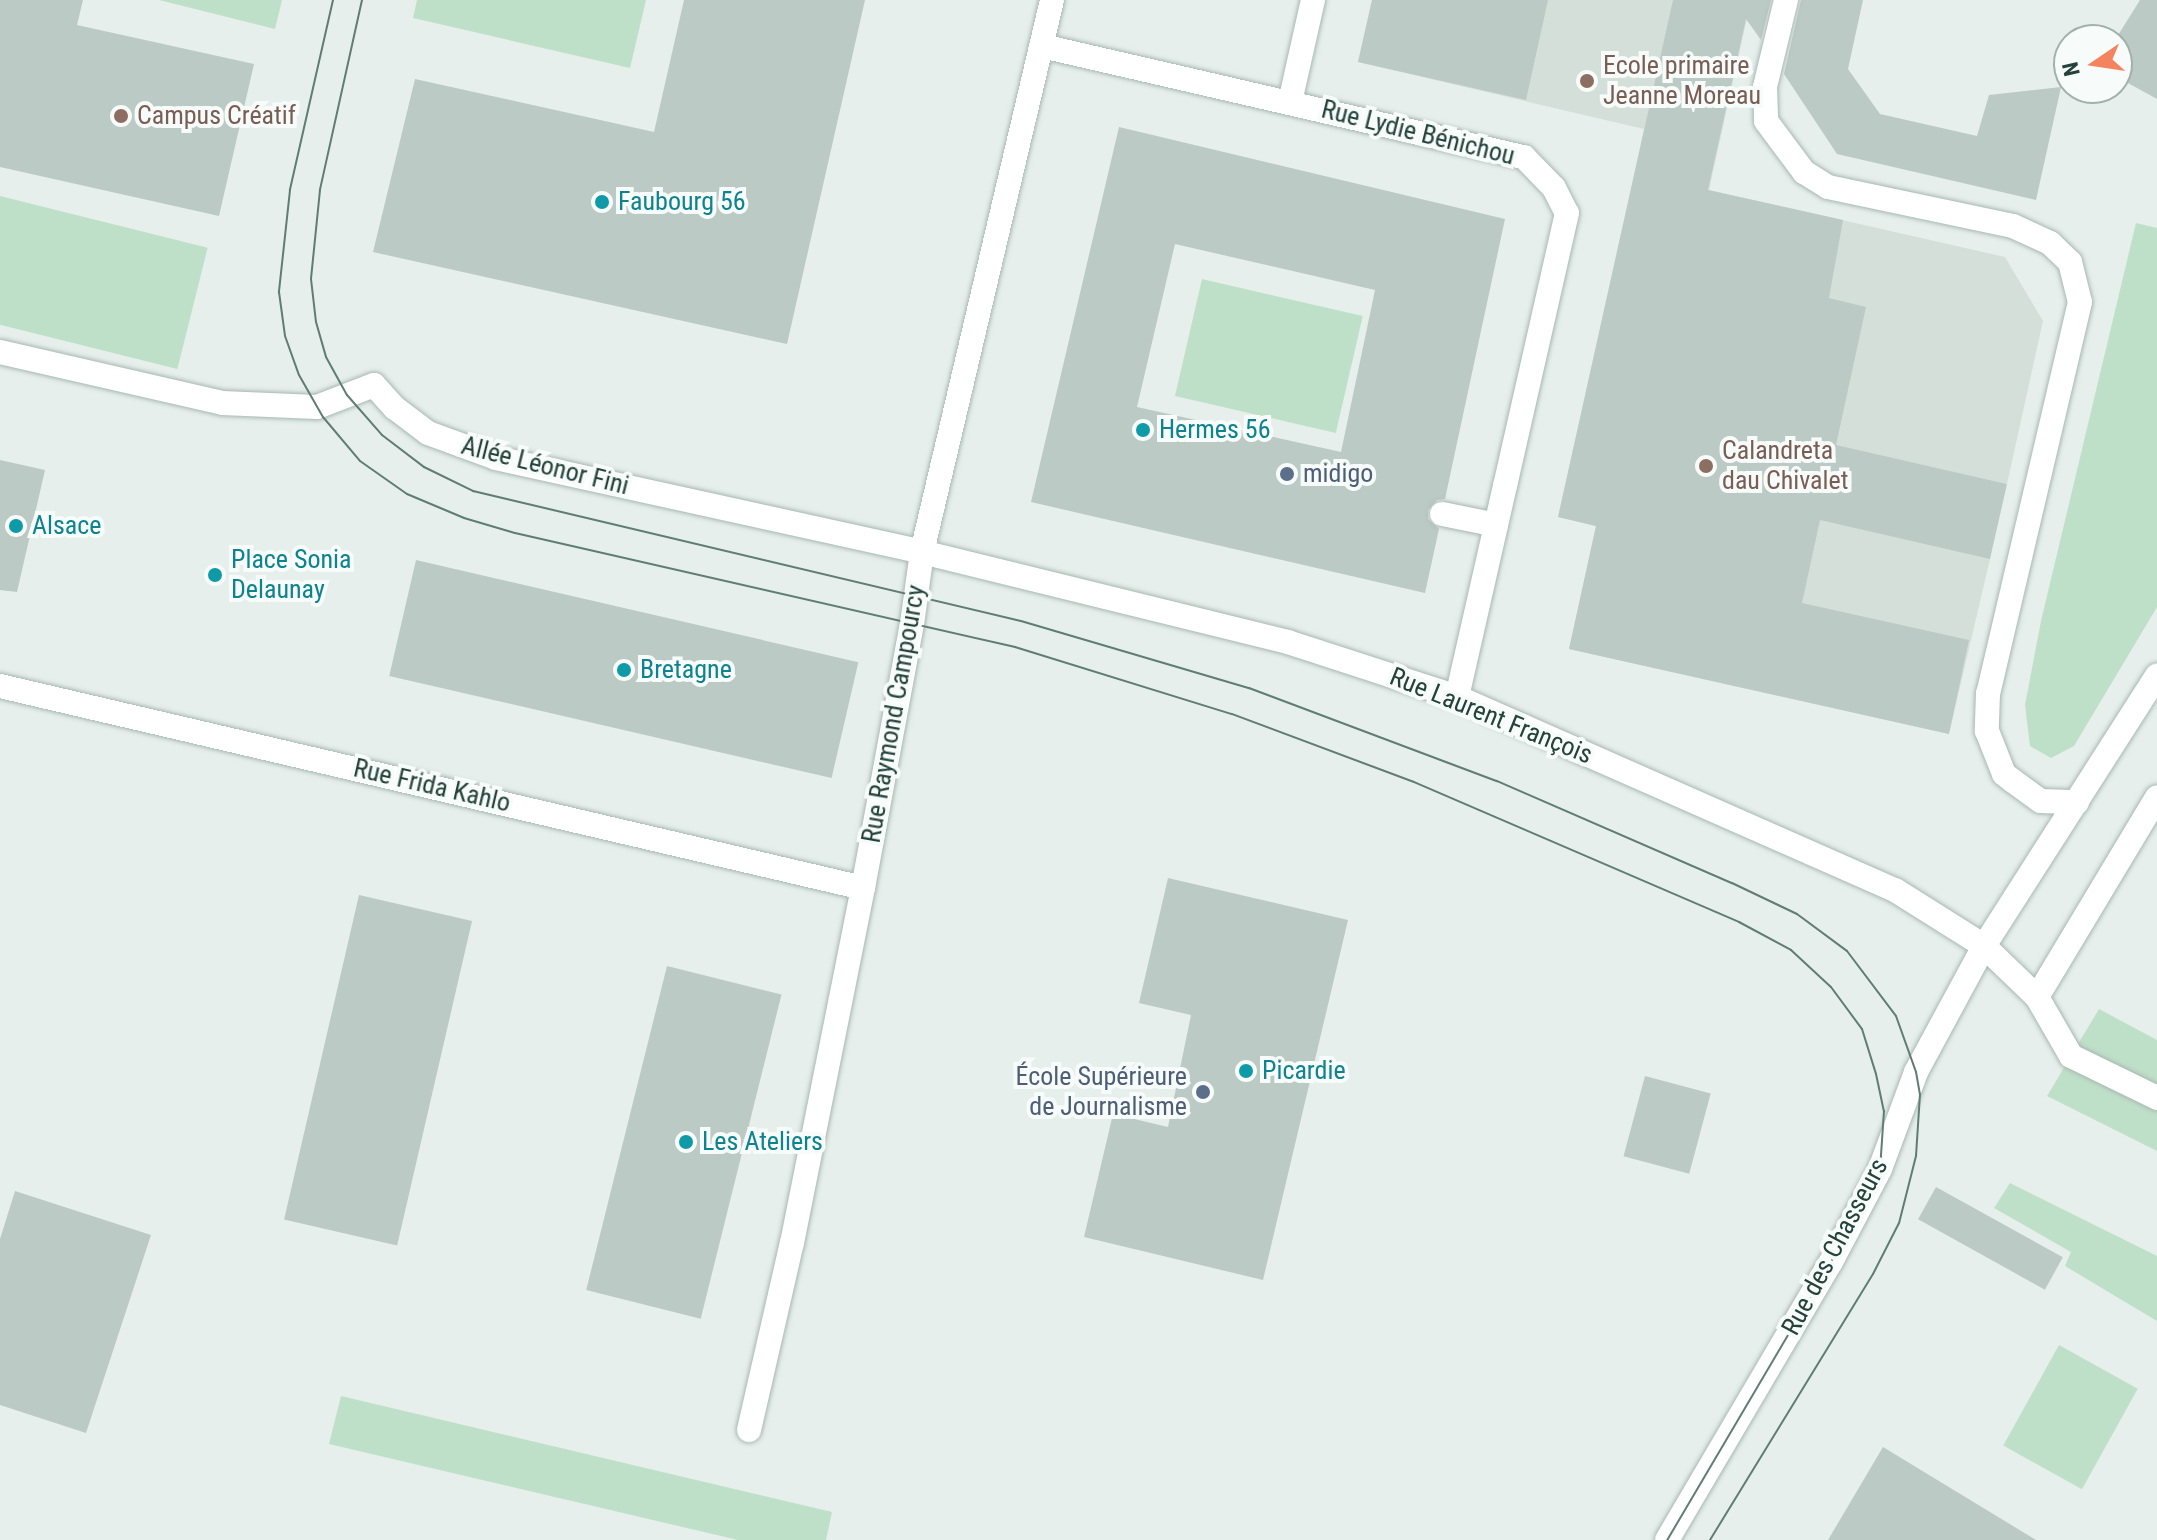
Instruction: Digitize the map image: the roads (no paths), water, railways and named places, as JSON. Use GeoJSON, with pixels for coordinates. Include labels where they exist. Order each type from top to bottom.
{"type":"FeatureCollection","features":[{"type":"Feature","properties":{"kind":"street","name":"Rue Raymond Campourcy"},"geometry":{"type":"LineString","coordinates":[[749,1430],[792,1243],[863,888],[912,624],[922,552],[1052,0]]}},
{"type":"Feature","properties":{"kind":"street"},"geometry":{"type":"LineString","coordinates":[[1290,102],[1313,0]]}},
{"type":"Feature","properties":{"kind":"street"},"geometry":{"type":"LineString","coordinates":[[1786,0],[1765,87],[1766,121],[1790,158],[1804,172],[1828,187],[2013,226],[2050,243],[2070,262],[2080,302],[1988,693],[1987,731],[2004,774],[2041,801],[2077,802]]}},
{"type":"Feature","properties":{"kind":"street","name":"Rue Lydie Bénichou"},"geometry":{"type":"LineString","coordinates":[[1042,46],[1524,157],[1554,188],[1567,213],[1457,697]]}},
{"type":"Feature","properties":{"kind":"street","name":"Allée Léonor Fini"},"geometry":{"type":"LineString","coordinates":[[0,352],[222,403],[317,407],[374,385],[395,408],[428,433],[496,458],[922,552]]}},
{"type":"Feature","properties":{"kind":"street"},"geometry":{"type":"LineString","coordinates":[[1442,514],[1496,525]]}},
{"type":"Feature","properties":{"kind":"street","name":"Rue Laurent François"},"geometry":{"type":"LineString","coordinates":[[922,552],[1288,642],[1457,697],[1895,890],[1984,946]]}},
{"type":"Feature","properties":{"kind":"street","name":"Rue des Chasseurs"},"geometry":{"type":"LineString","coordinates":[[1667,1540],[1838,1248],[1880,1169],[1916,1072],[1984,946],[2157,676]]}},
{"type":"Feature","properties":{"kind":"street","name":"Rue Frida Kahlo"},"geometry":{"type":"LineString","coordinates":[[0,686],[863,888]]}},
{"type":"Feature","properties":{"kind":"street"},"geometry":{"type":"LineString","coordinates":[[2037,997],[2157,797]]}},
{"type":"Feature","properties":{"kind":"street"},"geometry":{"type":"LineString","coordinates":[[1984,946],[2037,997],[2071,1056],[2157,1098]]}},
{"type":"Feature","properties":{"kind":"tram line"},"geometry":{"type":"LineString","coordinates":[[333,0],[290,190],[279,292],[285,336],[299,375],[323,417],[360,461],[407,494],[464,518],[515,533],[1015,647],[1232,714],[1414,782],[1739,922],[1791,950],[1831,987],[1862,1029],[1876,1074],[1884,1111],[1880,1169],[1831,1262],[1667,1540]]}},
{"type":"Feature","properties":{"kind":"tram line"},"geometry":{"type":"LineString","coordinates":[[362,0],[320,190],[311,279],[316,322],[326,357],[347,395],[382,435],[424,467],[473,491],[1021,621],[1249,688],[1497,781],[1732,883],[1797,914],[1847,951],[1896,1016],[1916,1072],[1920,1094],[1916,1156],[1899,1223],[1873,1274],[1710,1540]]}},
{"type":"Feature","properties":{"kind":"place","name":"Ecole primaire Jeanne Moreau"},"geometry":{"type":"Point","coordinates":[1587,81]}},
{"type":"Feature","properties":{"kind":"place","name":"Campus Créatif"},"geometry":{"type":"Point","coordinates":[121,116]}},
{"type":"Feature","properties":{"kind":"place","name":"Faubourg 56"},"geometry":{"type":"Point","coordinates":[602,202]}},
{"type":"Feature","properties":{"kind":"place","name":"Hermes 56"},"geometry":{"type":"Point","coordinates":[1143,430]}},
{"type":"Feature","properties":{"kind":"place","name":"Calandreta dau Chivalet"},"geometry":{"type":"Point","coordinates":[1706,466]}},
{"type":"Feature","properties":{"kind":"place","name":"midigo"},"geometry":{"type":"Point","coordinates":[1287,474]}},
{"type":"Feature","properties":{"kind":"place","name":"Alsace"},"geometry":{"type":"Point","coordinates":[16,526]}},
{"type":"Feature","properties":{"kind":"place","name":"Place Sonia Delaunay"},"geometry":{"type":"Point","coordinates":[215,575]}},
{"type":"Feature","properties":{"kind":"place","name":"Bretagne"},"geometry":{"type":"Point","coordinates":[624,670]}},
{"type":"Feature","properties":{"kind":"place","name":"Picardie"},"geometry":{"type":"Point","coordinates":[1246,1071]}},
{"type":"Feature","properties":{"kind":"place","name":"École Supérieure de Journalisme"},"geometry":{"type":"Point","coordinates":[1203,1092]}},
{"type":"Feature","properties":{"kind":"place","name":"Les Ateliers"},"geometry":{"type":"Point","coordinates":[686,1142]}}]}
